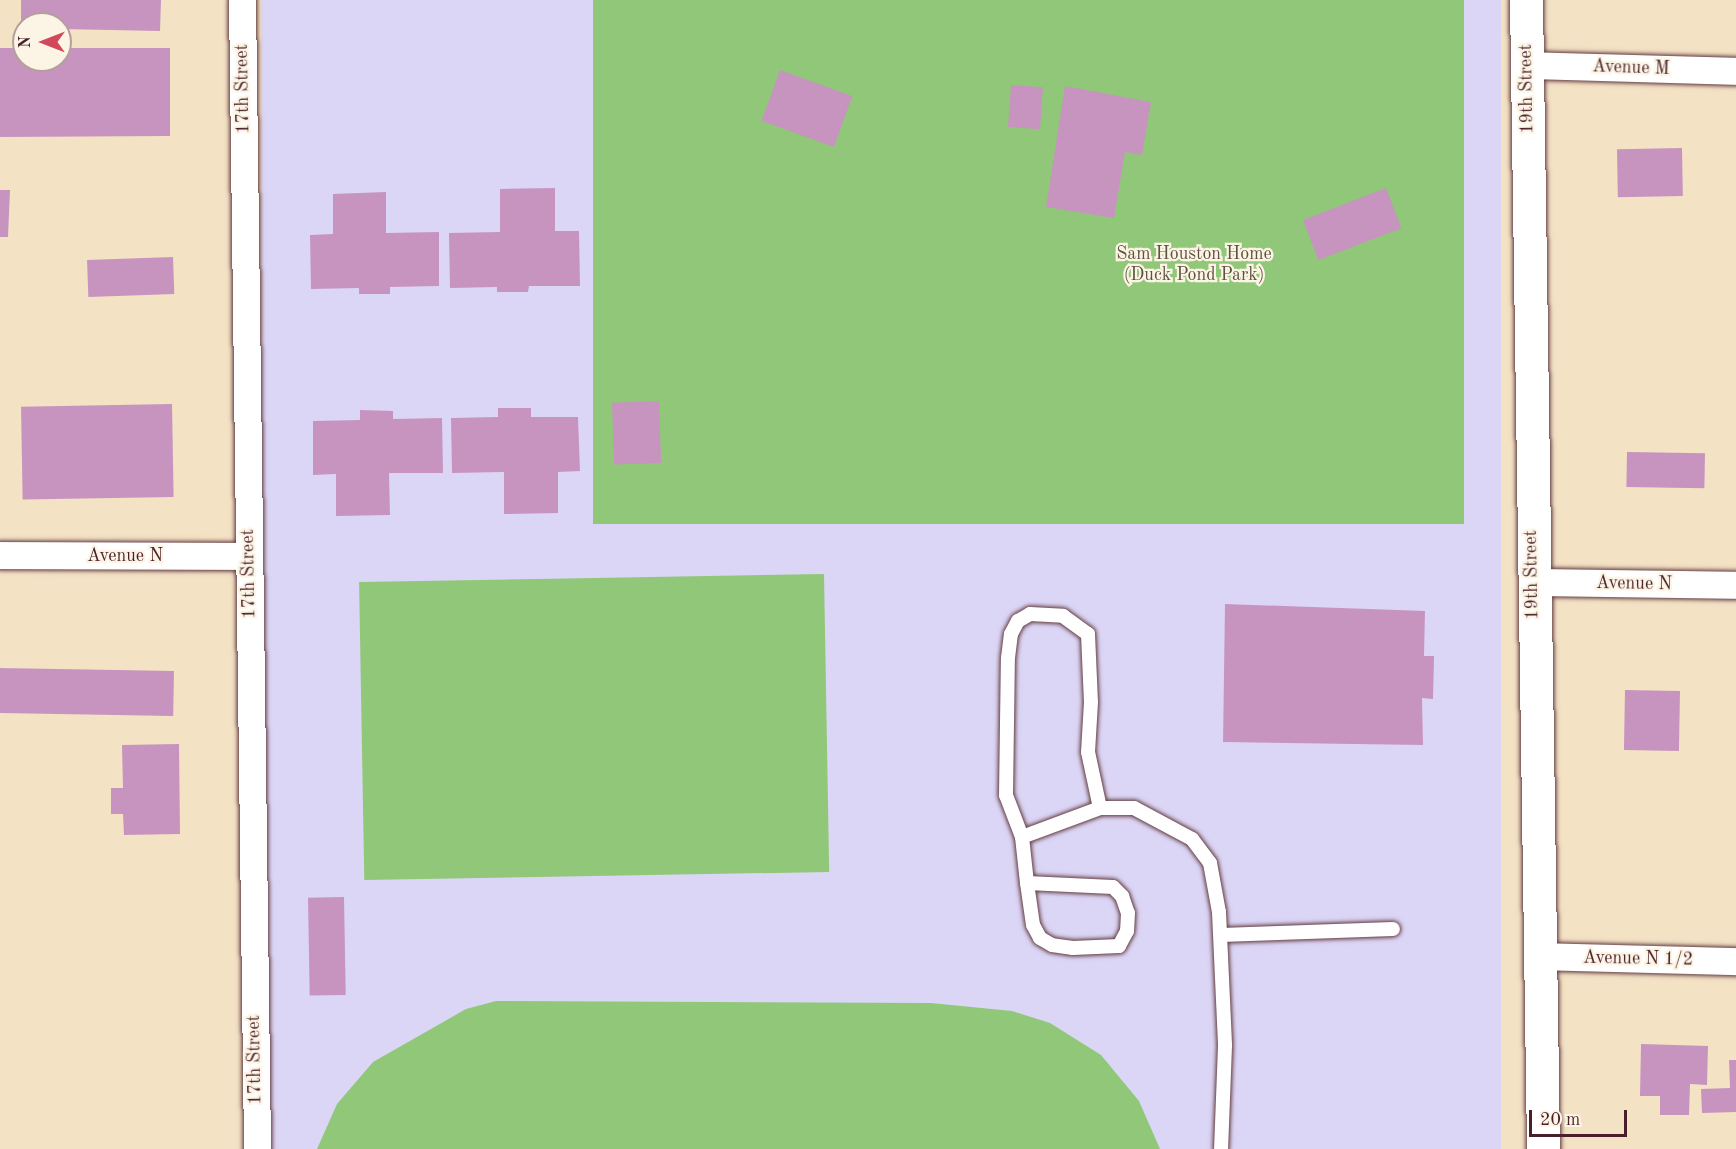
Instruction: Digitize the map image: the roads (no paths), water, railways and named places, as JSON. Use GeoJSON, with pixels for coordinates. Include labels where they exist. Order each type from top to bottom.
{"type":"FeatureCollection","features":[{"type":"Feature","properties":{"kind":"street","name":"17th Street"},"geometry":{"type":"LineString","coordinates":[[242,0],[257,1149]]}},
{"type":"Feature","properties":{"kind":"street","name":"19th Street"},"geometry":{"type":"LineString","coordinates":[[1526,0],[1532,582],[1543,1149]]}},
{"type":"Feature","properties":{"kind":"street","name":"Avenue M"},"geometry":{"type":"LineString","coordinates":[[1527,65],[1736,71]]}},
{"type":"Feature","properties":{"kind":"street","name":"Avenue N"},"geometry":{"type":"LineString","coordinates":[[0,555],[249,556]]}},
{"type":"Feature","properties":{"kind":"street","name":"Avenue N"},"geometry":{"type":"LineString","coordinates":[[1532,582],[1736,585]]}},
{"type":"Feature","properties":{"kind":"street","name":"Avenue N 1/2"},"geometry":{"type":"LineString","coordinates":[[1540,956],[1736,961]]}},
{"type":"Feature","properties":{"kind":"lane"},"geometry":{"type":"LineString","coordinates":[[1027,883],[1113,887],[1122,896],[1128,913],[1127,931],[1119,946],[1073,948],[1052,945],[1040,938],[1033,925],[1027,883],[1022,837],[1006,795],[1008,658],[1011,634],[1018,621],[1030,614],[1063,616],[1088,634],[1091,702],[1088,752],[1100,808]]}},
{"type":"Feature","properties":{"kind":"lane"},"geometry":{"type":"LineString","coordinates":[[1022,837],[1100,808],[1134,808],[1192,839],[1210,863],[1221,934],[1225,1046],[1221,1149]]}},
{"type":"Feature","properties":{"kind":"lane"},"geometry":{"type":"LineString","coordinates":[[1221,934],[1393,929]]}},
{"type":"Feature","properties":{"kind":"park label","name":"Sam Houston Home (Duck Pond Park)"},"geometry":{"type":"Point","coordinates":[1194,265]}}]}
